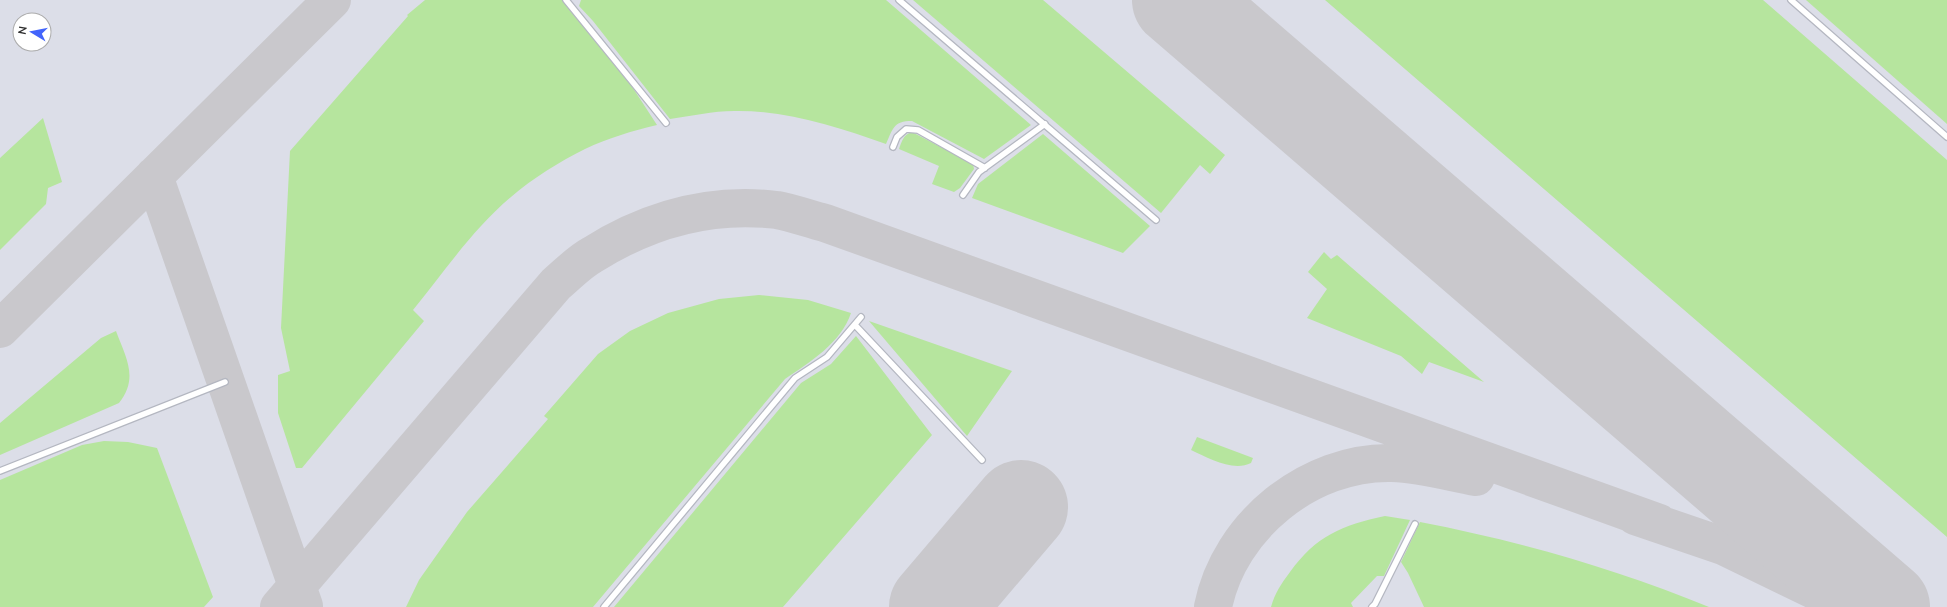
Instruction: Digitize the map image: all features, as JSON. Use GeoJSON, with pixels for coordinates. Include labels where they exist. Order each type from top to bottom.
{"type":"FeatureCollection","features":[{"type":"Feature","properties":{"kind":"lane"},"geometry":{"type":"LineString","coordinates":[[566,0],[666,123]]}},
{"type":"Feature","properties":{"kind":"lane"},"geometry":{"type":"LineString","coordinates":[[899,0],[1156,220]]}},
{"type":"Feature","properties":{"kind":"lane"},"geometry":{"type":"LineString","coordinates":[[1791,0],[1947,137]]}},
{"type":"Feature","properties":{"kind":"lane"},"geometry":{"type":"LineString","coordinates":[[963,195],[979,172],[1044,124]]}},
{"type":"Feature","properties":{"kind":"lane"},"geometry":{"type":"LineString","coordinates":[[893,147],[897,137],[906,129],[918,130],[985,168]]}},
{"type":"Feature","properties":{"kind":"lane"},"geometry":{"type":"LineString","coordinates":[[604,607],[795,378],[827,357],[861,317]]}},
{"type":"Feature","properties":{"kind":"lane"},"geometry":{"type":"LineString","coordinates":[[855,325],[982,460]]}},
{"type":"Feature","properties":{"kind":"lane"},"geometry":{"type":"LineString","coordinates":[[0,471],[225,382]]}},
{"type":"Feature","properties":{"kind":"lane"},"geometry":{"type":"LineString","coordinates":[[1372,607],[1375,604],[1414,524]]}},
{"type":"Feature","properties":{"kind":"shaded area"},"geometry":{"type":"Polygon","coordinates":[[[0,0],[1947,0],[1947,607],[0,607],[0,0]]]}},
{"type":"Feature","properties":{"kind":"green space"},"geometry":{"type":"Polygon","coordinates":[[[425,0],[562,0],[631,85],[657,125],[611,138],[575,154],[537,177],[497,209],[459,251],[413,310],[424,321],[302,468],[296,468],[278,413],[278,375],[290,371],[281,328],[290,151],[408,16],[407,15],[425,0]]]}},
{"type":"Feature","properties":{"kind":"green space"},"geometry":{"type":"Polygon","coordinates":[[[581,0],[886,0],[1031,125],[984,159],[912,121],[897,124],[892,130],[886,144],[830,126],[773,113],[726,111],[670,119],[593,21],[579,6],[581,0]]]}},
{"type":"Feature","properties":{"kind":"green space"},"geometry":{"type":"Polygon","coordinates":[[[913,0],[1043,0],[1225,155],[1210,174],[1200,165],[1161,213],[913,0]]]}},
{"type":"Feature","properties":{"kind":"green space"},"geometry":{"type":"Polygon","coordinates":[[[1325,0],[1763,0],[1947,160],[1947,537],[1325,0]]]}},
{"type":"Feature","properties":{"kind":"green space"},"geometry":{"type":"Polygon","coordinates":[[[1806,0],[1947,0],[1947,124],[1806,0]]]}},
{"type":"Feature","properties":{"kind":"green space"},"geometry":{"type":"Polygon","coordinates":[[[43,118],[62,182],[48,188],[46,204],[0,250],[0,158],[43,118]]]}},
{"type":"Feature","properties":{"kind":"green space"},"geometry":{"type":"Polygon","coordinates":[[[912,132],[973,164],[974,169],[960,188],[954,192],[932,184],[939,166],[899,149],[905,137],[912,132]]]}},
{"type":"Feature","properties":{"kind":"green space"},"geometry":{"type":"Polygon","coordinates":[[[1043,134],[1150,226],[1123,253],[972,198],[978,184],[1043,134]]]}},
{"type":"Feature","properties":{"kind":"green space"},"geometry":{"type":"Polygon","coordinates":[[[1324,252],[1331,259],[1337,255],[1484,382],[1429,362],[1422,374],[1401,356],[1307,318],[1327,289],[1308,272],[1324,252]]]}},
{"type":"Feature","properties":{"kind":"green space"},"geometry":{"type":"Polygon","coordinates":[[[759,295],[808,300],[851,313],[840,334],[824,351],[785,379],[593,607],[406,607],[419,580],[467,512],[548,419],[544,416],[598,354],[630,331],[668,313],[719,299],[759,295]]]}},
{"type":"Feature","properties":{"kind":"green space"},"geometry":{"type":"Polygon","coordinates":[[[869,321],[1012,371],[967,436],[869,321]]]}},
{"type":"Feature","properties":{"kind":"green space"},"geometry":{"type":"Polygon","coordinates":[[[116,331],[129,368],[128,385],[125,394],[119,403],[0,455],[0,423],[101,338],[116,331]]]}},
{"type":"Feature","properties":{"kind":"green space"},"geometry":{"type":"Polygon","coordinates":[[[856,336],[932,435],[783,607],[614,607],[801,383],[831,364],[856,336]]]}},
{"type":"Feature","properties":{"kind":"green space"},"geometry":{"type":"Polygon","coordinates":[[[1197,437],[1253,458],[1251,463],[1236,466],[1229,465],[1213,460],[1191,450],[1197,437]]]}},
{"type":"Feature","properties":{"kind":"green space"},"geometry":{"type":"Polygon","coordinates":[[[104,441],[128,442],[157,448],[213,597],[204,607],[0,607],[0,480],[82,445],[104,441]]]}},
{"type":"Feature","properties":{"kind":"green space"},"geometry":{"type":"Polygon","coordinates":[[[1385,516],[1410,520],[1384,576],[1377,576],[1351,603],[1353,607],[1271,607],[1274,597],[1290,572],[1310,549],[1320,541],[1343,528],[1356,523],[1385,516]]]}},
{"type":"Feature","properties":{"kind":"green space"},"geometry":{"type":"Polygon","coordinates":[[[1420,522],[1494,538],[1567,557],[1639,580],[1709,607],[1424,607],[1408,573],[1401,562],[1420,522]]]}},
{"type":"Feature","properties":{"kind":"taxiway"},"geometry":{"type":"LineString","coordinates":[[0,329],[332,0]]}},
{"type":"Feature","properties":{"kind":"taxiway"},"geometry":{"type":"LineString","coordinates":[[154,176],[304,606]]}},
{"type":"Feature","properties":{"kind":"taxiway"},"geometry":{"type":"LineString","coordinates":[[279,607],[556,284],[587,258],[614,242],[635,232],[680,216],[704,211],[727,209],[752,208],[777,210],[825,223],[1659,523]]}},
{"type":"Feature","properties":{"kind":"taxiway"},"geometry":{"type":"LineString","coordinates":[[1213,607],[1222,577],[1236,550],[1255,525],[1277,504],[1303,486],[1331,473],[1361,465],[1392,463],[1424,467],[1476,477]]}},
{"type":"Feature","properties":{"kind":"taxiway"},"geometry":{"type":"LineString","coordinates":[[1635,516],[1723,546],[1849,607]]}},
{"type":"Feature","properties":{"kind":"runway"},"geometry":{"type":"LineString","coordinates":[[1179,0],[1883,607]]}},
{"type":"Feature","properties":{"kind":"runway"},"geometry":{"type":"LineString","coordinates":[[936,607],[1021,507]]}}]}
